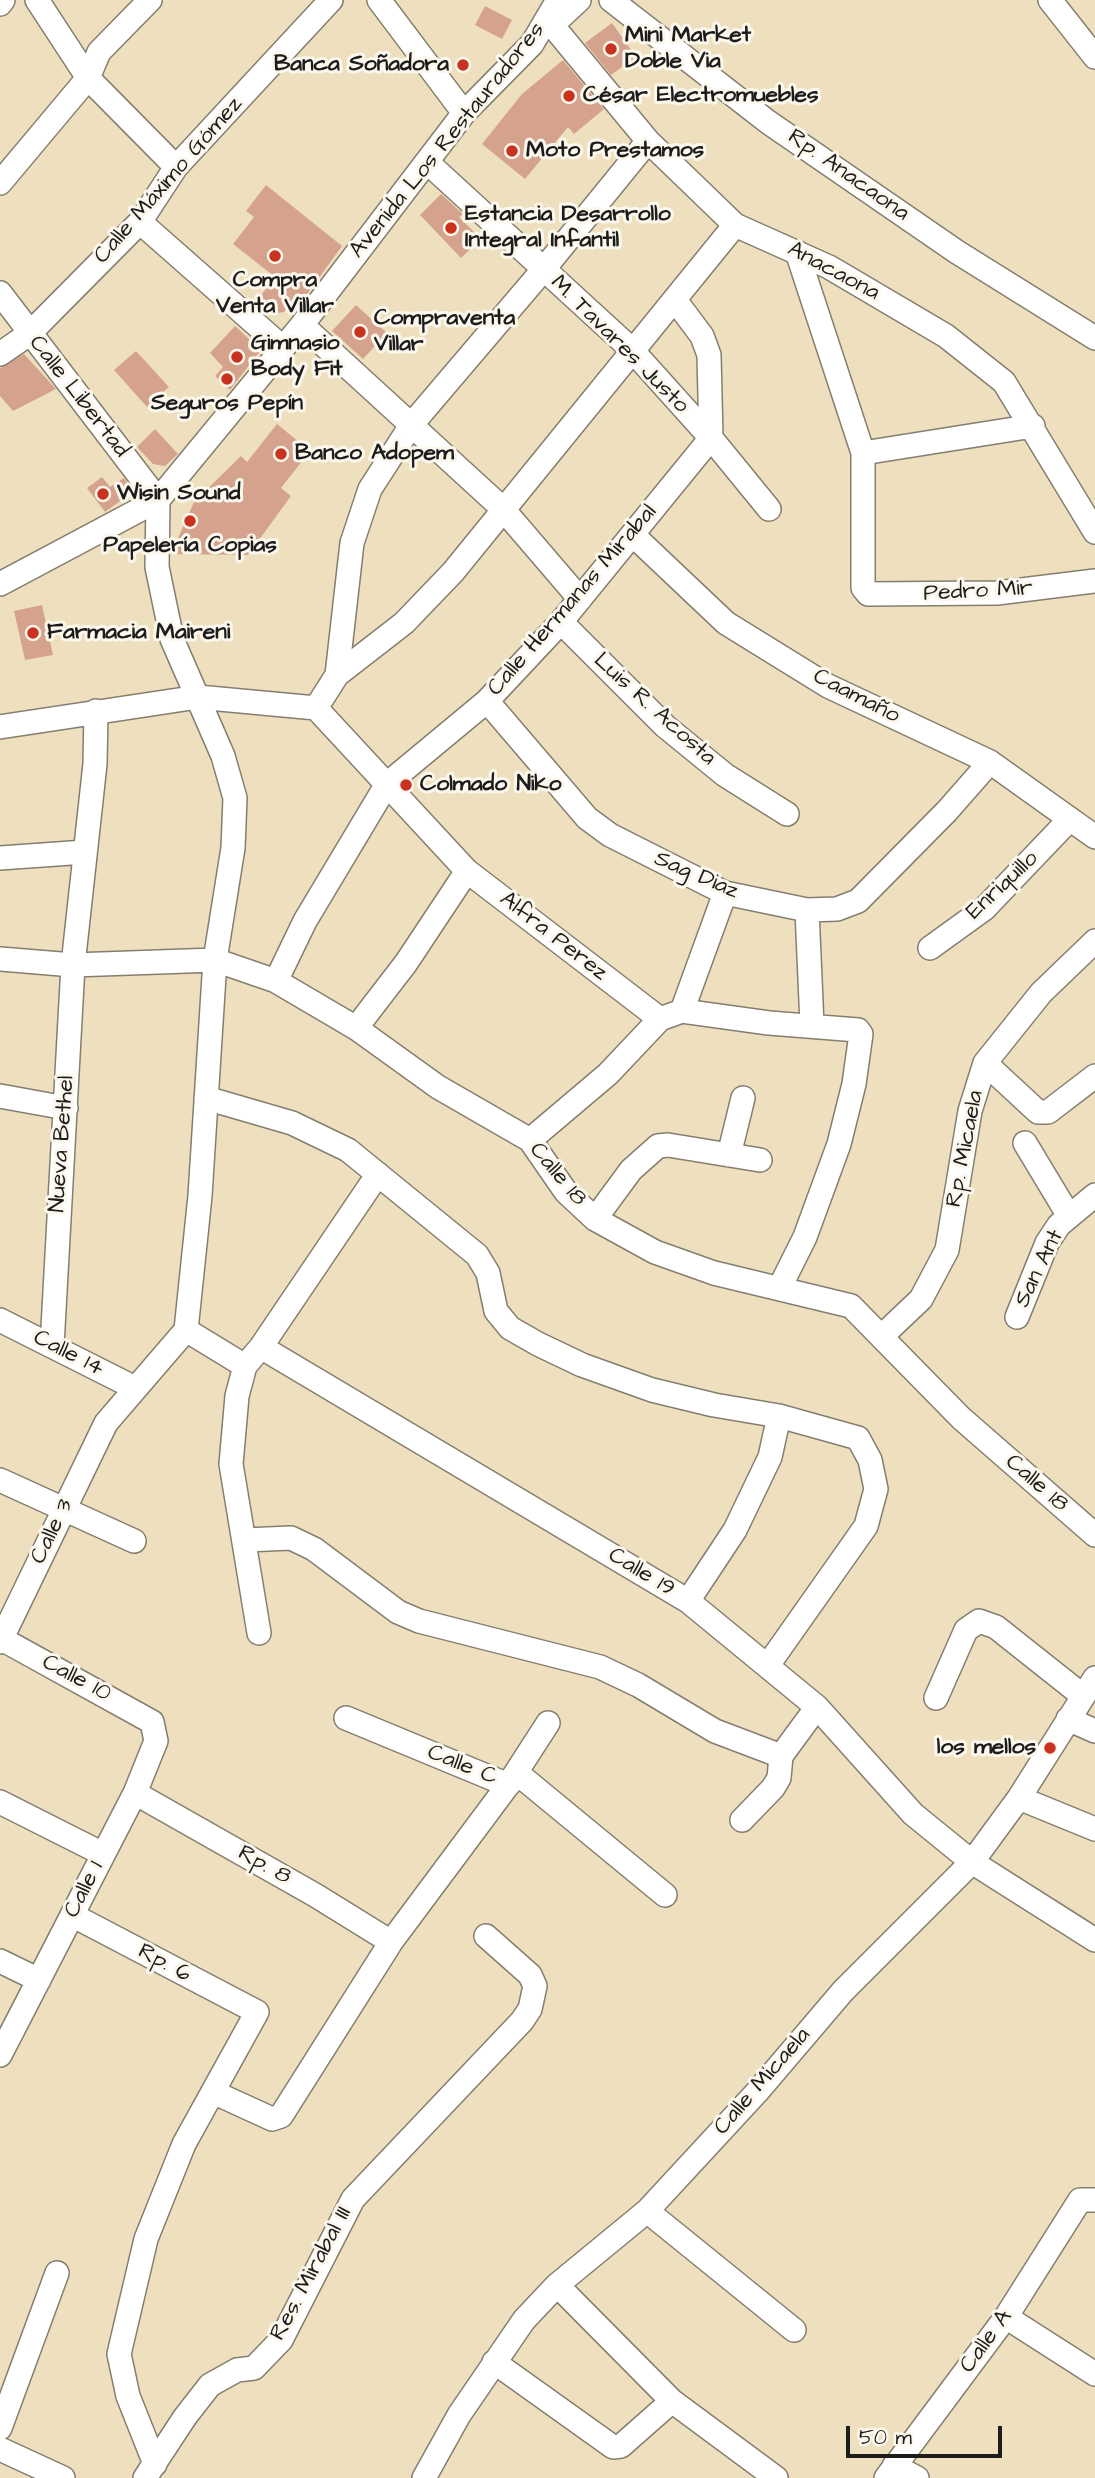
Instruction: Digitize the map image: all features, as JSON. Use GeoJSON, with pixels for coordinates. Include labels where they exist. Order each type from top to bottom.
{"type":"FeatureCollection","features":[{"type":"Feature","properties":{"kind":"street"},"geometry":{"type":"LineString","coordinates":[[37,0],[88,78],[176,167]]}},
{"type":"Feature","properties":{"kind":"street"},"geometry":{"type":"LineString","coordinates":[[0,183],[88,78],[99,52],[150,0]]}},
{"type":"Feature","properties":{"kind":"street","name":"Calle Máximo Gómez"},"geometry":{"type":"LineString","coordinates":[[0,354],[29,334],[140,222],[176,167],[331,0]]}},
{"type":"Feature","properties":{"kind":"street"},"geometry":{"type":"LineString","coordinates":[[379,0],[464,113]]}},
{"type":"Feature","properties":{"kind":"street","name":"Avenida Los Restauradores"},"geometry":{"type":"LineString","coordinates":[[0,584],[158,500],[302,325],[464,113],[532,44],[558,0]]}},
{"type":"Feature","properties":{"kind":"street"},"geometry":{"type":"LineString","coordinates":[[532,44],[579,0]]}},
{"type":"Feature","properties":{"kind":"street","name":"Rp. Anacaona"},"geometry":{"type":"LineString","coordinates":[[611,0],[768,122],[957,252],[1095,338]]}},
{"type":"Feature","properties":{"kind":"street"},"geometry":{"type":"LineString","coordinates":[[1050,0],[1095,57]]}},
{"type":"Feature","properties":{"kind":"street","name":"Anacaona"},"geometry":{"type":"LineString","coordinates":[[552,25],[648,141],[735,225],[829,267],[946,335],[1004,382],[1095,532]]}},
{"type":"Feature","properties":{"kind":"street"},"geometry":{"type":"LineString","coordinates":[[337,675],[352,543],[370,489],[412,424],[544,270],[648,141]]}},
{"type":"Feature","properties":{"kind":"street","name":"M. Tavares Justo"},"geometry":{"type":"LineString","coordinates":[[427,162],[631,349],[712,438],[769,509]]}},
{"type":"Feature","properties":{"kind":"street"},"geometry":{"type":"LineString","coordinates":[[140,222],[283,348]]}},
{"type":"Feature","properties":{"kind":"street"},"geometry":{"type":"LineString","coordinates":[[0,726],[198,697],[316,708],[337,675],[404,623],[453,572],[631,349],[675,300],[735,225]]}},
{"type":"Feature","properties":{"kind":"street"},"geometry":{"type":"LineString","coordinates":[[797,252],[863,453],[1033,426]]}},
{"type":"Feature","properties":{"kind":"street","name":"Calle Libertad"},"geometry":{"type":"LineString","coordinates":[[0,293],[158,500]]}},
{"type":"Feature","properties":{"kind":"street"},"geometry":{"type":"LineString","coordinates":[[675,300],[702,336],[709,355],[712,438]]}},
{"type":"Feature","properties":{"kind":"street"},"geometry":{"type":"LineString","coordinates":[[302,325],[502,508],[580,599]]}},
{"type":"Feature","properties":{"kind":"street","name":"Calle Hermanas Mirabal"},"geometry":{"type":"LineString","coordinates":[[276,981],[305,921],[387,784],[487,701],[561,622],[712,438]]}},
{"type":"Feature","properties":{"kind":"street","name":"Pedro Mir"},"geometry":{"type":"LineString","coordinates":[[863,453],[863,588],[868,594],[998,593],[1095,581]]}},
{"type":"Feature","properties":{"kind":"street"},"geometry":{"type":"LineString","coordinates":[[158,500],[157,567],[172,639],[223,756],[235,798],[233,848],[215,960],[186,1330],[245,1366]]}},
{"type":"Feature","properties":{"kind":"street","name":"Caamaño"},"geometry":{"type":"LineString","coordinates":[[633,535],[726,624],[828,686],[990,762],[1095,837]]}},
{"type":"Feature","properties":{"kind":"street","name":"Luis R. Acosta"},"geometry":{"type":"LineString","coordinates":[[561,622],[665,726],[725,775],[788,814]]}},
{"type":"Feature","properties":{"kind":"street","name":"Sag Diaz"},"geometry":{"type":"LineString","coordinates":[[487,701],[587,818],[635,849],[725,893],[807,909],[837,909],[858,901],[990,762]]}},
{"type":"Feature","properties":{"kind":"street","name":"Alfra Perez"},"geometry":{"type":"LineString","coordinates":[[316,708],[467,871],[660,1019]]}},
{"type":"Feature","properties":{"kind":"street","name":"Nueva Bethel"},"geometry":{"type":"LineString","coordinates":[[52,1346],[74,954],[95,764],[96,711]]}},
{"type":"Feature","properties":{"kind":"street","name":"Enriquillo"},"geometry":{"type":"LineString","coordinates":[[930,948],[984,909],[1070,819]]}},
{"type":"Feature","properties":{"kind":"street"},"geometry":{"type":"LineString","coordinates":[[0,858],[85,852]]}},
{"type":"Feature","properties":{"kind":"street"},"geometry":{"type":"LineString","coordinates":[[356,1028],[406,963],[467,871]]}},
{"type":"Feature","properties":{"kind":"street"},"geometry":{"type":"LineString","coordinates":[[682,1011],[725,893]]}},
{"type":"Feature","properties":{"kind":"street"},"geometry":{"type":"LineString","coordinates":[[807,909],[811,1025]]}},
{"type":"Feature","properties":{"kind":"street","name":"Rp. Micaela"},"geometry":{"type":"LineString","coordinates":[[883,1335],[920,1299],[947,1250],[970,1111],[985,1063],[1041,993],[1095,941]]}},
{"type":"Feature","properties":{"kind":"street","name":"Calle 18"},"geometry":{"type":"LineString","coordinates":[[0,959],[74,954],[215,960],[276,981],[356,1028],[438,1087],[530,1140],[552,1168],[566,1192],[595,1219],[655,1252],[714,1273],[851,1306],[883,1335],[961,1418],[1095,1535]]}},
{"type":"Feature","properties":{"kind":"street"},"geometry":{"type":"LineString","coordinates":[[530,1140],[608,1074],[660,1019],[682,1011],[854,1027],[861,1034],[854,1084],[839,1144],[805,1237],[780,1287]]}},
{"type":"Feature","properties":{"kind":"street"},"geometry":{"type":"LineString","coordinates":[[985,1063],[1038,1112],[1048,1112],[1095,1076]]}},
{"type":"Feature","properties":{"kind":"street"},"geometry":{"type":"LineString","coordinates":[[0,1096],[66,1108]]}},
{"type":"Feature","properties":{"kind":"street"},"geometry":{"type":"LineString","coordinates":[[729,1155],[744,1097]]}},
{"type":"Feature","properties":{"kind":"street"},"geometry":{"type":"LineString","coordinates":[[206,1098],[255,1110],[292,1123],[348,1150],[477,1255],[488,1273],[496,1311],[510,1328],[582,1365],[652,1390],[714,1405],[779,1416],[858,1438],[870,1460],[876,1489],[866,1525],[768,1665]]}},
{"type":"Feature","properties":{"kind":"street"},"geometry":{"type":"LineString","coordinates":[[1025,1143],[1069,1216]]}},
{"type":"Feature","properties":{"kind":"street"},"geometry":{"type":"LineString","coordinates":[[595,1219],[631,1170],[658,1146],[668,1145],[760,1160]]}},
{"type":"Feature","properties":{"kind":"street"},"geometry":{"type":"LineString","coordinates":[[258,1633],[231,1464],[237,1396],[245,1366],[261,1348],[378,1174]]}},
{"type":"Feature","properties":{"kind":"street","name":"San Ant"},"geometry":{"type":"LineString","coordinates":[[1017,1317],[1047,1243],[1069,1216],[1095,1195]]}},
{"type":"Feature","properties":{"kind":"street","name":"Calle 14"},"geometry":{"type":"LineString","coordinates":[[0,1320],[135,1388]]}},
{"type":"Feature","properties":{"kind":"street","name":"Calle 3"},"geometry":{"type":"LineString","coordinates":[[1,1640],[106,1423],[186,1330]]}},
{"type":"Feature","properties":{"kind":"street","name":"Calle 19"},"geometry":{"type":"LineString","coordinates":[[261,1348],[688,1601],[817,1707],[872,1772],[913,1814],[972,1862],[1095,1940]]}},
{"type":"Feature","properties":{"kind":"street"},"geometry":{"type":"LineString","coordinates":[[688,1601],[735,1530],[770,1457],[779,1416]]}},
{"type":"Feature","properties":{"kind":"street"},"geometry":{"type":"LineString","coordinates":[[0,1480],[62,1511],[134,1541]]}},
{"type":"Feature","properties":{"kind":"street"},"geometry":{"type":"LineString","coordinates":[[245,1540],[291,1538],[314,1549],[398,1612],[438,1627],[600,1667],[638,1685],[715,1731],[782,1756]]}},
{"type":"Feature","properties":{"kind":"street"},"geometry":{"type":"LineString","coordinates":[[936,1698],[966,1630],[979,1621],[996,1627],[1089,1687]]}},
{"type":"Feature","properties":{"kind":"street","name":"Calle 10"},"geometry":{"type":"LineString","coordinates":[[1,1640],[152,1722]]}},
{"type":"Feature","properties":{"kind":"street","name":"Calle Micaela"},"geometry":{"type":"LineString","coordinates":[[424,2478],[494,2361],[524,2320],[557,2286],[647,2211],[757,2092],[843,1991],[972,1862],[1019,1798],[1089,1687]]}},
{"type":"Feature","properties":{"kind":"street"},"geometry":{"type":"LineString","coordinates":[[742,1820],[773,1788],[779,1778],[782,1756],[817,1707]]}},
{"type":"Feature","properties":{"kind":"street","name":"Calle C"},"geometry":{"type":"LineString","coordinates":[[346,1718],[508,1785],[515,1778],[523,1778],[665,1895]]}},
{"type":"Feature","properties":{"kind":"street"},"geometry":{"type":"LineString","coordinates":[[1068,1719],[1095,1731]]}},
{"type":"Feature","properties":{"kind":"street","name":"Calle 1"},"geometry":{"type":"LineString","coordinates":[[0,2055],[135,1793],[156,1741],[152,1722]]}},
{"type":"Feature","properties":{"kind":"street"},"geometry":{"type":"LineString","coordinates":[[150,2471],[119,2354],[146,2239],[184,2144],[213,2092],[272,2119],[281,2116],[391,1942],[508,1785],[548,1723]]}},
{"type":"Feature","properties":{"kind":"street","name":"Rp. 8"},"geometry":{"type":"LineString","coordinates":[[135,1793],[315,1895],[391,1942]]}},
{"type":"Feature","properties":{"kind":"street"},"geometry":{"type":"LineString","coordinates":[[1019,1798],[1095,1829]]}},
{"type":"Feature","properties":{"kind":"street"},"geometry":{"type":"LineString","coordinates":[[0,1802],[103,1854]]}},
{"type":"Feature","properties":{"kind":"street","name":"Rp. 6"},"geometry":{"type":"LineString","coordinates":[[72,1916],[257,2012],[213,2092]]}},
{"type":"Feature","properties":{"kind":"street","name":"Res. Mirabal III"},"geometry":{"type":"LineString","coordinates":[[150,2471],[210,2385],[237,2370],[254,2368],[281,2340],[353,2199],[522,2021],[530,2008],[535,1986],[530,1975],[486,1936]]}},
{"type":"Feature","properties":{"kind":"street"},"geometry":{"type":"LineString","coordinates":[[0,1961],[39,1980]]}},
{"type":"Feature","properties":{"kind":"street","name":"Calle A"},"geometry":{"type":"LineString","coordinates":[[890,2472],[1006,2317],[1088,2200]]}},
{"type":"Feature","properties":{"kind":"street"},"geometry":{"type":"LineString","coordinates":[[647,2211],[794,2330]]}},
{"type":"Feature","properties":{"kind":"street"},"geometry":{"type":"LineString","coordinates":[[0,2428],[57,2273]]}},
{"type":"Feature","properties":{"kind":"street"},"geometry":{"type":"LineString","coordinates":[[557,2286],[672,2401],[776,2478]]}},
{"type":"Feature","properties":{"kind":"street"},"geometry":{"type":"LineString","coordinates":[[1006,2317],[1095,2374]]}},
{"type":"Feature","properties":{"kind":"street"},"geometry":{"type":"LineString","coordinates":[[494,2361],[613,2447],[621,2446],[672,2401]]}},
{"type":"Feature","properties":{"kind":"street"},"geometry":{"type":"LineString","coordinates":[[0,2449],[63,2478]]}},
{"type":"Feature","properties":{"kind":"street"},"geometry":{"type":"LineString","coordinates":[[890,2472],[917,2478]]}},
{"type":"Feature","properties":{"kind":"building"},"geometry":{"type":"Polygon","coordinates":[[[485,6],[512,20],[502,39],[475,25],[485,6]]]}},
{"type":"Feature","properties":{"kind":"building","name":"Mini Market Doble Via"},"geometry":{"type":"Polygon","coordinates":[[[612,23],[636,57],[611,75],[585,43],[612,23]]]}},
{"type":"Feature","properties":{"kind":"building"},"geometry":{"type":"Polygon","coordinates":[[[563,60],[604,109],[574,134],[568,127],[525,179],[482,144],[522,94],[563,60]]]}},
{"type":"Feature","properties":{"kind":"building"},"geometry":{"type":"Polygon","coordinates":[[[266,185],[342,246],[303,300],[297,295],[284,312],[272,314],[256,302],[275,277],[233,244],[254,217],[246,211],[266,185]]]}},
{"type":"Feature","properties":{"kind":"building","name":"Estancia Desarrollo Integral Infantil"},"geometry":{"type":"Polygon","coordinates":[[[441,194],[463,214],[459,217],[481,239],[461,258],[420,215],[441,194]]]}},
{"type":"Feature","properties":{"kind":"building","name":"Compraventa Villar"},"geometry":{"type":"Polygon","coordinates":[[[356,305],[387,333],[363,359],[332,331],[356,305]]]}},
{"type":"Feature","properties":{"kind":"building","name":"Gimnasio Body Fit"},"geometry":{"type":"Polygon","coordinates":[[[235,326],[261,350],[230,390],[215,376],[223,367],[210,353],[235,326]]]}},
{"type":"Feature","properties":{"kind":"building"},"geometry":{"type":"Polygon","coordinates":[[[136,351],[169,387],[147,407],[114,370],[136,351]]]}},
{"type":"Feature","properties":{"kind":"building"},"geometry":{"type":"Polygon","coordinates":[[[24,354],[56,389],[13,411],[0,396],[0,368],[24,354]]]}},
{"type":"Feature","properties":{"kind":"building"},"geometry":{"type":"Polygon","coordinates":[[[277,424],[310,451],[281,488],[291,496],[248,555],[171,554],[194,502],[241,456],[247,462],[277,424]]]}},
{"type":"Feature","properties":{"kind":"building"},"geometry":{"type":"Polygon","coordinates":[[[155,429],[178,454],[165,466],[153,464],[137,447],[155,429]]]}},
{"type":"Feature","properties":{"kind":"building","name":"Wisin Sound"},"geometry":{"type":"Polygon","coordinates":[[[102,477],[110,487],[124,478],[130,487],[130,494],[105,512],[87,488],[102,477]]]}},
{"type":"Feature","properties":{"kind":"building","name":"Farmacia Maireni"},"geometry":{"type":"Polygon","coordinates":[[[42,605],[53,655],[25,660],[14,611],[42,605]]]}},
{"type":"Feature","properties":{"kind":"place","name":"Mini Market Doble Via"},"geometry":{"type":"Point","coordinates":[611,49]}},
{"type":"Feature","properties":{"kind":"place","name":"Banca Soñadora"},"geometry":{"type":"Point","coordinates":[463,65]}},
{"type":"Feature","properties":{"kind":"place","name":"César Electromuebles"},"geometry":{"type":"Point","coordinates":[569,96]}},
{"type":"Feature","properties":{"kind":"place","name":"Moto Prestamos"},"geometry":{"type":"Point","coordinates":[512,151]}},
{"type":"Feature","properties":{"kind":"place","name":"Estancia Desarrollo Integral Infantil"},"geometry":{"type":"Point","coordinates":[451,228]}},
{"type":"Feature","properties":{"kind":"place","name":"Compra Venta Villar"},"geometry":{"type":"Point","coordinates":[275,256]}},
{"type":"Feature","properties":{"kind":"place","name":"Compraventa Villar"},"geometry":{"type":"Point","coordinates":[360,332]}},
{"type":"Feature","properties":{"kind":"place","name":"Gimnasio Body Fit"},"geometry":{"type":"Point","coordinates":[237,357]}},
{"type":"Feature","properties":{"kind":"place","name":"Seguros Pepín"},"geometry":{"type":"Point","coordinates":[227,379]}},
{"type":"Feature","properties":{"kind":"place","name":"Banco Adopem"},"geometry":{"type":"Point","coordinates":[281,454]}},
{"type":"Feature","properties":{"kind":"place","name":"Wisin Sound"},"geometry":{"type":"Point","coordinates":[103,494]}},
{"type":"Feature","properties":{"kind":"place","name":"Papelería Copias"},"geometry":{"type":"Point","coordinates":[190,521]}},
{"type":"Feature","properties":{"kind":"place","name":"Farmacia Maireni"},"geometry":{"type":"Point","coordinates":[33,633]}},
{"type":"Feature","properties":{"kind":"place","name":"Colmado Niko"},"geometry":{"type":"Point","coordinates":[406,785]}},
{"type":"Feature","properties":{"kind":"place","name":"los mellos"},"geometry":{"type":"Point","coordinates":[1050,1748]}}]}
